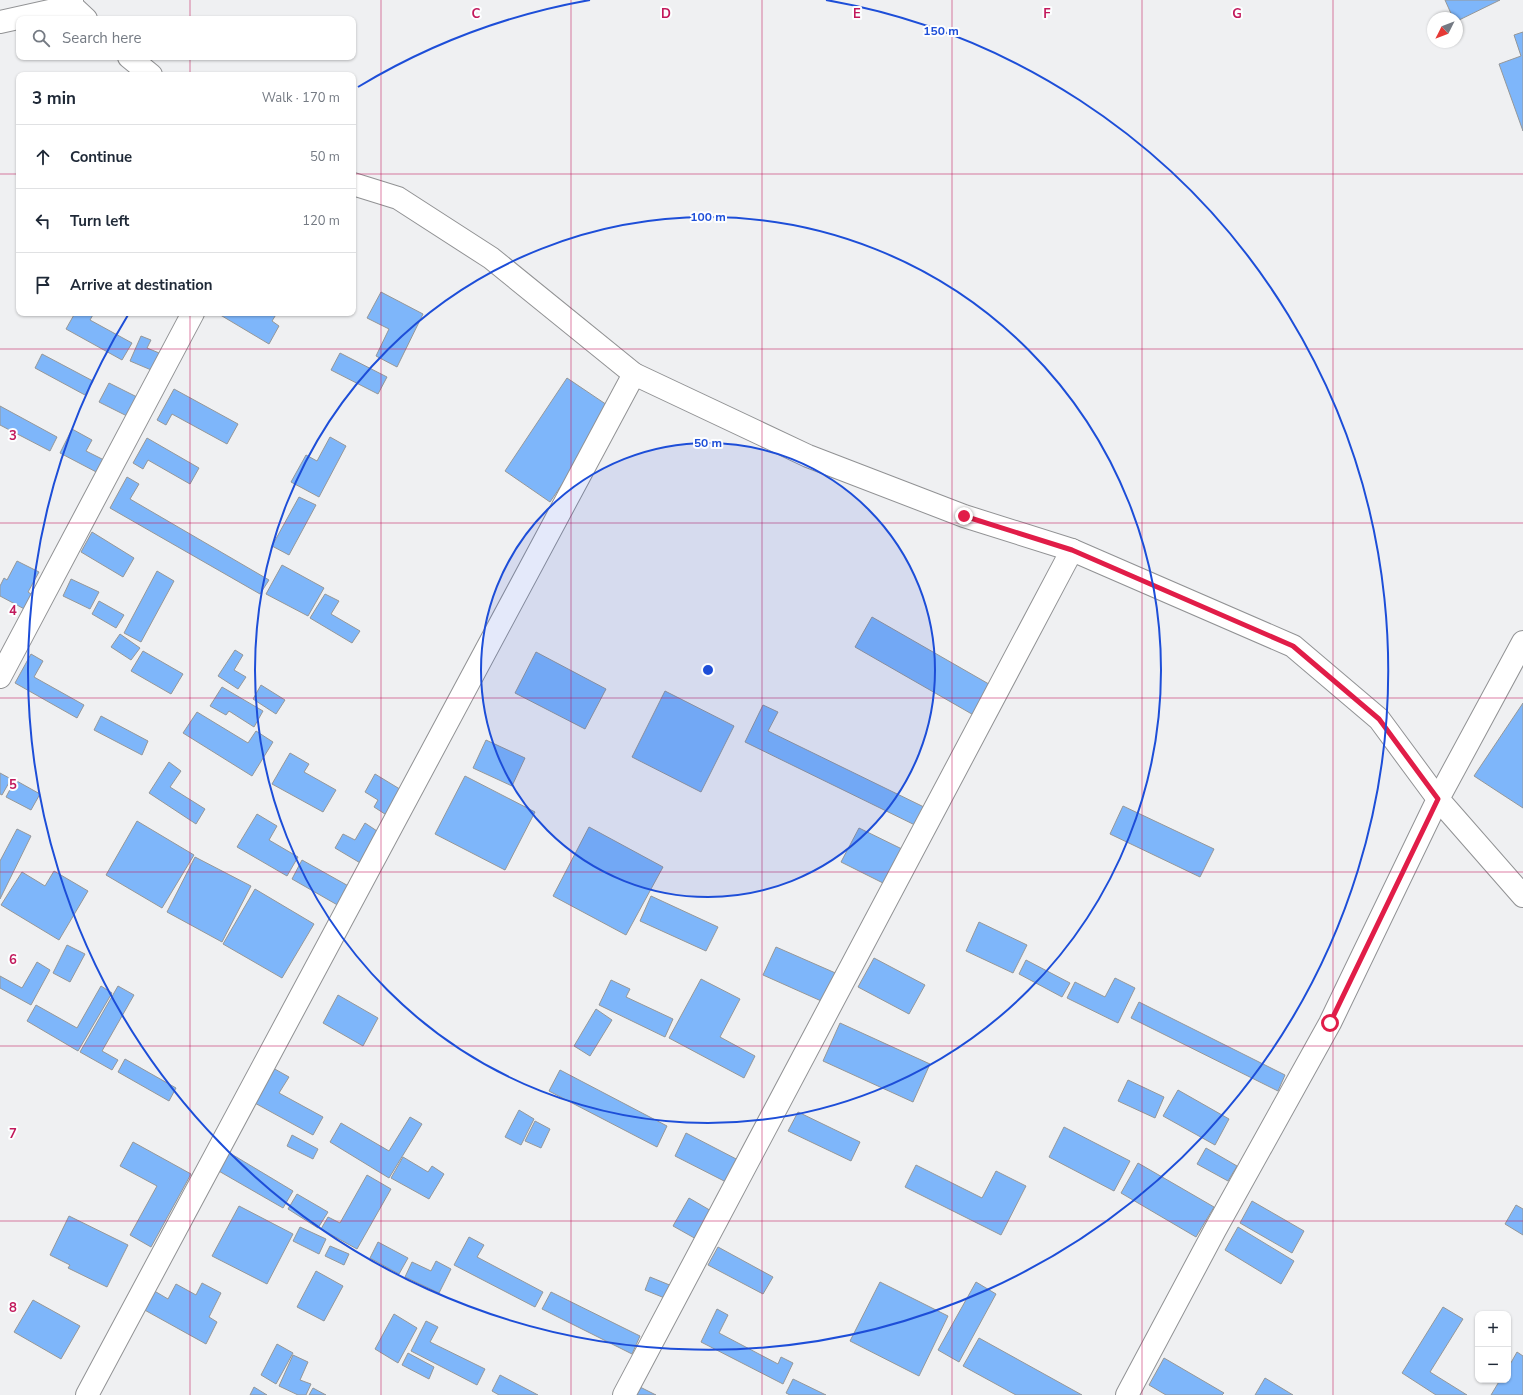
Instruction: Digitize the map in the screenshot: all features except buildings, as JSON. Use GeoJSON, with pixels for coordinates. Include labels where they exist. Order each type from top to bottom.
{"type":"FeatureCollection","features":[{"type":"Feature","properties":{"kind":"street"},"geometry":{"type":"LineString","coordinates":[[33,16],[77,8]]}},
{"type":"Feature","properties":{"kind":"street"},"geometry":{"type":"LineString","coordinates":[[0,22],[16,19]]}},
{"type":"Feature","properties":{"kind":"street"},"geometry":{"type":"LineString","coordinates":[[133,60],[147,72]]}},
{"type":"Feature","properties":{"kind":"street"},"geometry":{"type":"LineString","coordinates":[[356,185],[398,198],[491,258],[634,374],[808,456],[964,516],[1072,550],[1293,646],[1379,719],[1438,799],[1523,896]]}},
{"type":"Feature","properties":{"kind":"street"},"geometry":{"type":"LineString","coordinates":[[0,677],[191,316]]}},
{"type":"Feature","properties":{"kind":"street"},"geometry":{"type":"LineString","coordinates":[[87,1395],[634,374]]}},
{"type":"Feature","properties":{"kind":"street"},"geometry":{"type":"LineString","coordinates":[[624,1395],[1072,550]]}},
{"type":"Feature","properties":{"kind":"street"},"geometry":{"type":"LineString","coordinates":[[1127,1395],[1215,1230],[1330,1023],[1438,799],[1523,642]]}},
{"type":"Feature","properties":{"kind":"route"},"geometry":{"type":"LineString","coordinates":[[964,516],[1072,550],[1293,646],[1379,719],[1438,799],[1330,1023]]}}]}
